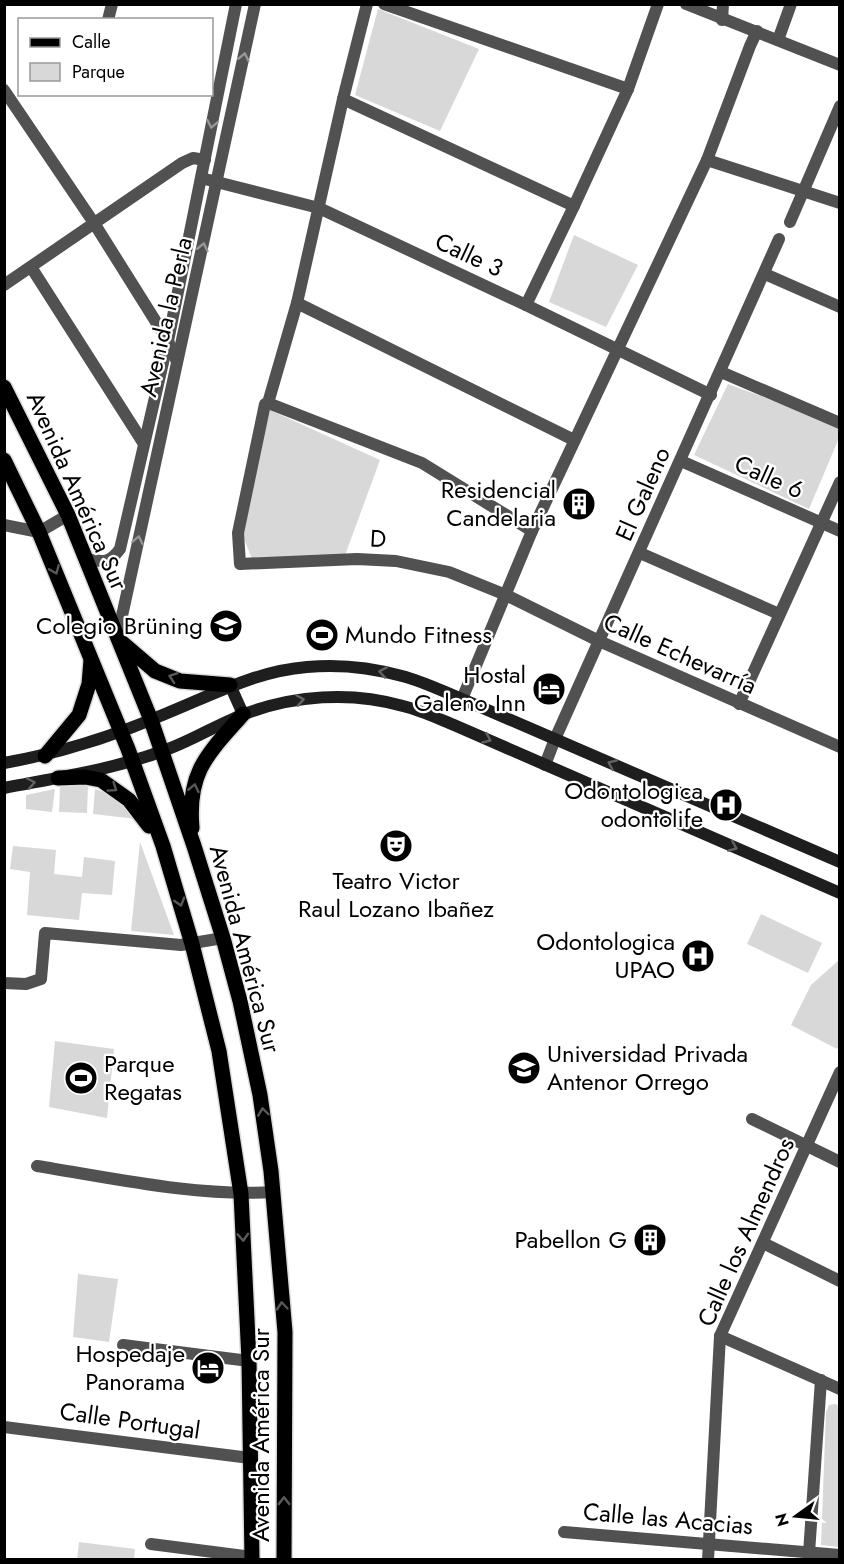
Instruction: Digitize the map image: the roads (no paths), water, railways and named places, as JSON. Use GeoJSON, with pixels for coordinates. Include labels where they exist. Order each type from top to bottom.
{"type":"FeatureCollection","features":[{"type":"Feature","properties":{"kind":"main road","name":"Avenida América Sur"},"geometry":{"type":"LineString","coordinates":[[4,387],[68,515],[151,720],[223,938],[242,1009],[260,1095],[273,1192],[285,1332],[284,1560]]}},
{"type":"Feature","properties":{"kind":"main road","name":"Avenida América Sur"},"geometry":{"type":"LineString","coordinates":[[4,460],[39,531],[92,657],[163,846],[192,944],[219,1051],[241,1194],[249,1361],[252,1558]]}},
{"type":"Feature","properties":{"kind":"main road"},"geometry":{"type":"LineString","coordinates":[[117,639],[155,671],[180,681],[230,685]]}},
{"type":"Feature","properties":{"kind":"main road"},"geometry":{"type":"LineString","coordinates":[[45,756],[79,715],[89,684],[92,657]]}},
{"type":"Feature","properties":{"kind":"main road"},"geometry":{"type":"LineString","coordinates":[[4,763],[45,756],[121,731],[230,685],[282,671],[308,667],[357,668],[403,676],[462,699],[840,862]]}},
{"type":"Feature","properties":{"kind":"main road"},"geometry":{"type":"LineString","coordinates":[[230,685],[243,714]]}},
{"type":"Feature","properties":{"kind":"main road"},"geometry":{"type":"LineString","coordinates":[[4,788],[58,778],[162,752],[243,714],[284,702],[322,696],[365,699],[402,705],[454,724],[840,893]]}},
{"type":"Feature","properties":{"kind":"main road"},"geometry":{"type":"LineString","coordinates":[[194,846],[192,802],[194,781],[208,753],[243,714]]}},
{"type":"Feature","properties":{"kind":"main road"},"geometry":{"type":"LineString","coordinates":[[58,778],[85,777],[101,780],[136,807],[163,846]]}},
{"type":"Feature","properties":{"kind":"street","name":"Avenida la Perla"},"geometry":{"type":"LineString","coordinates":[[86,560],[103,562],[113,558],[120,549],[168,341],[205,160],[215,93],[236,4]]}},
{"type":"Feature","properties":{"kind":"street","name":"Avenida la Perla"},"geometry":{"type":"LineString","coordinates":[[117,639],[255,4]]}},
{"type":"Feature","properties":{"kind":"street"},"geometry":{"type":"LineString","coordinates":[[368,4],[343,99],[297,303],[268,403],[422,463],[532,531]]}},
{"type":"Feature","properties":{"kind":"street"},"geometry":{"type":"LineString","coordinates":[[384,4],[628,89]]}},
{"type":"Feature","properties":{"kind":"street"},"geometry":{"type":"LineString","coordinates":[[526,305],[628,89],[658,4]]}},
{"type":"Feature","properties":{"kind":"street"},"geometry":{"type":"LineString","coordinates":[[686,4],[840,65]]}},
{"type":"Feature","properties":{"kind":"street"},"geometry":{"type":"LineString","coordinates":[[722,20],[723,4]]}},
{"type":"Feature","properties":{"kind":"street"},"geometry":{"type":"LineString","coordinates":[[778,40],[791,4]]}},
{"type":"Feature","properties":{"kind":"street"},"geometry":{"type":"LineString","coordinates":[[462,699],[532,531],[707,160],[757,31]]}},
{"type":"Feature","properties":{"kind":"street"},"geometry":{"type":"LineString","coordinates":[[4,90],[94,223],[168,341],[177,362]]}},
{"type":"Feature","properties":{"kind":"street"},"geometry":{"type":"LineString","coordinates":[[343,99],[574,206]]}},
{"type":"Feature","properties":{"kind":"street"},"geometry":{"type":"LineString","coordinates":[[790,222],[840,106]]}},
{"type":"Feature","properties":{"kind":"street"},"geometry":{"type":"LineString","coordinates":[[4,285],[182,163],[193,158],[205,160]]}},
{"type":"Feature","properties":{"kind":"street"},"geometry":{"type":"LineString","coordinates":[[707,160],[840,203]]}},
{"type":"Feature","properties":{"kind":"street","name":"Calle 3"},"geometry":{"type":"LineString","coordinates":[[201,178],[319,208],[711,395]]}},
{"type":"Feature","properties":{"kind":"street","name":"El Galeno"},"geometry":{"type":"LineString","coordinates":[[545,765],[779,239]]}},
{"type":"Feature","properties":{"kind":"street"},"geometry":{"type":"LineString","coordinates":[[31,267],[144,444]]}},
{"type":"Feature","properties":{"kind":"street"},"geometry":{"type":"LineString","coordinates":[[765,274],[840,307]]}},
{"type":"Feature","properties":{"kind":"street"},"geometry":{"type":"LineString","coordinates":[[297,303],[574,440]]}},
{"type":"Feature","properties":{"kind":"street"},"geometry":{"type":"LineString","coordinates":[[721,372],[840,423]]}},
{"type":"Feature","properties":{"kind":"street","name":"D"},"geometry":{"type":"LineString","coordinates":[[268,403],[265,404],[238,533],[239,563],[244,565],[357,559],[396,561],[449,572],[506,595]]}},
{"type":"Feature","properties":{"kind":"street","name":"Calle 6"},"geometry":{"type":"LineString","coordinates":[[681,461],[840,531]]}},
{"type":"Feature","properties":{"kind":"street"},"geometry":{"type":"LineString","coordinates":[[739,704],[840,482]]}},
{"type":"Feature","properties":{"kind":"street"},"geometry":{"type":"LineString","coordinates":[[4,525],[39,531],[68,515]]}},
{"type":"Feature","properties":{"kind":"street"},"geometry":{"type":"LineString","coordinates":[[640,553],[779,615]]}},
{"type":"Feature","properties":{"kind":"street","name":"Calle Echevarría"},"geometry":{"type":"LineString","coordinates":[[506,595],[599,641],[739,704],[838,742]]}},
{"type":"Feature","properties":{"kind":"street"},"geometry":{"type":"LineString","coordinates":[[4,983],[26,984],[41,979],[45,933],[181,945],[223,938]]}},
{"type":"Feature","properties":{"kind":"street","name":"Calle los Almendros"},"geometry":{"type":"LineString","coordinates":[[708,1560],[720,1336],[840,1072]]}},
{"type":"Feature","properties":{"kind":"street"},"geometry":{"type":"LineString","coordinates":[[753,1119],[840,1162]]}},
{"type":"Feature","properties":{"kind":"street"},"geometry":{"type":"LineString","coordinates":[[37,1166],[136,1182],[241,1194],[273,1192]]}},
{"type":"Feature","properties":{"kind":"street"},"geometry":{"type":"LineString","coordinates":[[763,1243],[840,1281]]}},
{"type":"Feature","properties":{"kind":"street"},"geometry":{"type":"LineString","coordinates":[[720,1336],[840,1389]]}},
{"type":"Feature","properties":{"kind":"street"},"geometry":{"type":"LineString","coordinates":[[123,1345],[249,1361]]}},
{"type":"Feature","properties":{"kind":"street"},"geometry":{"type":"LineString","coordinates":[[809,1552],[821,1380]]}},
{"type":"Feature","properties":{"kind":"street","name":"Calle Portugal"},"geometry":{"type":"LineString","coordinates":[[4,1427],[250,1458]]}},
{"type":"Feature","properties":{"kind":"street","name":"Calle las Acacias"},"geometry":{"type":"LineString","coordinates":[[564,1532],[840,1556]]}},
{"type":"Feature","properties":{"kind":"street"},"geometry":{"type":"LineString","coordinates":[[151,1544],[252,1558]]}},
{"type":"Feature","properties":{"kind":"place","name":"Residencial Candelaria"},"geometry":{"type":"Point","coordinates":[579,504]}},
{"type":"Feature","properties":{"kind":"place","name":"Colegio Brüning"},"geometry":{"type":"Point","coordinates":[226,626]}},
{"type":"Feature","properties":{"kind":"place","name":"Mundo Fitness"},"geometry":{"type":"Point","coordinates":[322,635]}},
{"type":"Feature","properties":{"kind":"place","name":"Hostal Galeno Inn"},"geometry":{"type":"Point","coordinates":[549,689]}},
{"type":"Feature","properties":{"kind":"place","name":"Odontologica odontolife"},"geometry":{"type":"Point","coordinates":[726,805]}},
{"type":"Feature","properties":{"kind":"place","name":"Teatro Victor Raul Lozano Ibañez"},"geometry":{"type":"Point","coordinates":[396,846]}},
{"type":"Feature","properties":{"kind":"place","name":"Odontologica UPAO"},"geometry":{"type":"Point","coordinates":[698,956]}},
{"type":"Feature","properties":{"kind":"place","name":"Universidad Privada Antenor Orrego"},"geometry":{"type":"Point","coordinates":[524,1068]}},
{"type":"Feature","properties":{"kind":"place","name":"Parque Regatas"},"geometry":{"type":"Point","coordinates":[81,1078]}},
{"type":"Feature","properties":{"kind":"place","name":"Pabellon G"},"geometry":{"type":"Point","coordinates":[650,1240]}},
{"type":"Feature","properties":{"kind":"place","name":"Hospedaje Panorama"},"geometry":{"type":"Point","coordinates":[208,1368]}}]}
